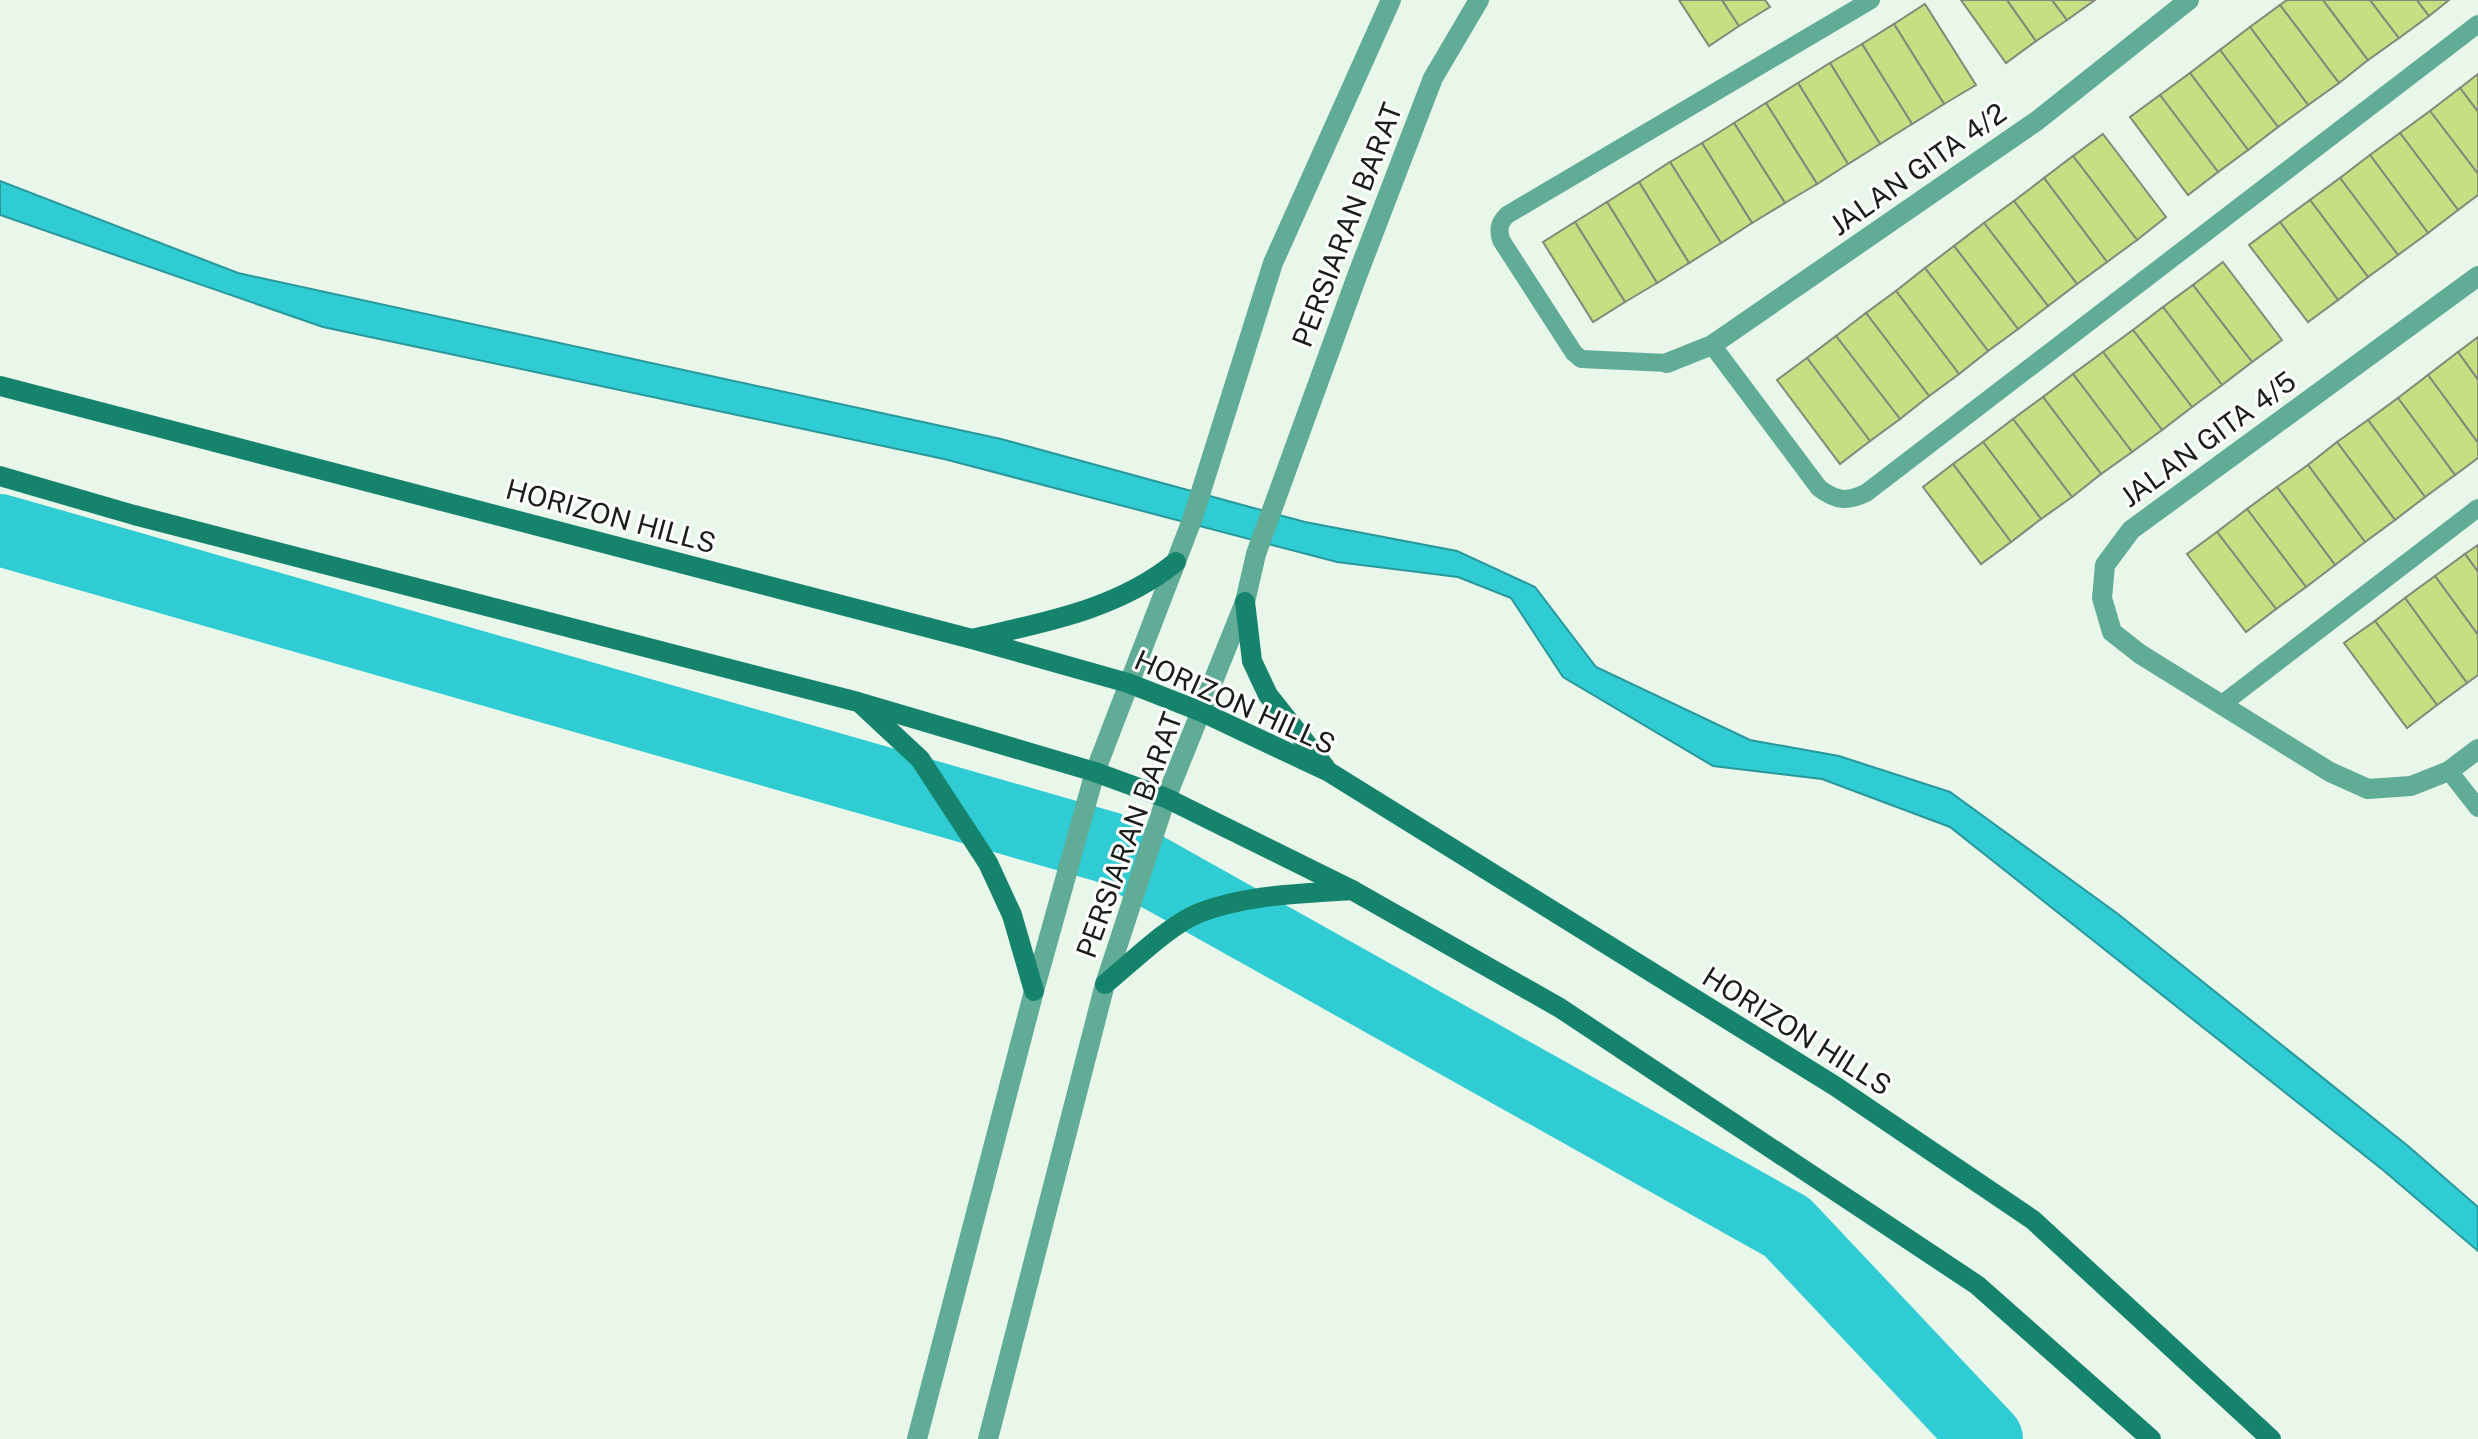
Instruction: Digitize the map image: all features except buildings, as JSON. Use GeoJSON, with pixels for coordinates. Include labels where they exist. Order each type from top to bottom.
{"type":"FeatureCollection","features":[{"type":"Feature","properties":{"kind":"main road","name":"HORIZON HILLS"},"geometry":{"type":"LineString","coordinates":[[0,386],[972,639],[1128,683],[1202,712],[1329,772],[1835,1086],[2033,1220],[2271,1439]]}},
{"type":"Feature","properties":{"kind":"main road"},"geometry":{"type":"LineString","coordinates":[[0,476],[134,515],[858,702],[1095,772],[1166,798],[1352,890],[1560,1008],[1977,1285],[2151,1439]]}},
{"type":"Feature","properties":{"kind":"main road"},"geometry":{"type":"LineString","coordinates":[[972,639],[1097,607],[1154,580],[1176,562]]}},
{"type":"Feature","properties":{"kind":"main road"},"geometry":{"type":"LineString","coordinates":[[1245,602],[1252,661],[1268,695],[1329,772]]}},
{"type":"Feature","properties":{"kind":"main road"},"geometry":{"type":"LineString","coordinates":[[858,702],[920,759],[988,863],[1012,915],[1034,991]]}},
{"type":"Feature","properties":{"kind":"main road"},"geometry":{"type":"LineString","coordinates":[[1105,984],[1158,940],[1197,914],[1253,898],[1352,890]]}},
{"type":"Feature","properties":{"kind":"street","name":"PERSIARAN BARAT"},"geometry":{"type":"LineString","coordinates":[[917,1439],[1034,991],[1095,772],[1192,520],[1273,263],[1391,0]]}},
{"type":"Feature","properties":{"kind":"street","name":"PERSIARAN BARAT"},"geometry":{"type":"LineString","coordinates":[[988,1439],[1105,984],[1166,798],[1245,602],[1256,554],[1433,78],[1479,0]]}},
{"type":"Feature","properties":{"kind":"street","name":"JALAN GITA 4/2"},"geometry":{"type":"LineString","coordinates":[[1667,363],[1712,345],[2038,120],[2189,0]]}},
{"type":"Feature","properties":{"kind":"street","name":"JALAN GITA 4/5"},"geometry":{"type":"LineString","coordinates":[[2478,276],[2131,530],[2105,565],[2102,598],[2112,632],[2140,654],[2330,772],[2368,789],[2411,786],[2449,771],[2478,749]]}},
{"type":"Feature","properties":{"kind":"lane"},"geometry":{"type":"LineString","coordinates":[[1667,363],[1581,359],[1574,353],[1501,240],[1498,231],[1500,222],[1507,215],[1871,0]]}},
{"type":"Feature","properties":{"kind":"lane"},"geometry":{"type":"LineString","coordinates":[[1712,345],[1819,488],[1833,498],[1850,500],[1866,493],[2478,24]]}},
{"type":"Feature","properties":{"kind":"lane"},"geometry":{"type":"LineString","coordinates":[[2221,705],[2478,508]]}},
{"type":"Feature","properties":{"kind":"lane"},"geometry":{"type":"LineString","coordinates":[[2449,771],[2478,808]]}},
{"type":"Feature","properties":{"kind":"water"},"geometry":{"type":"Polygon","coordinates":[[[0,181],[238,273],[1001,439],[1305,522],[1457,551],[1535,587],[1596,667],[1750,740],[1839,756],[1950,792],[2118,914],[2408,1146],[2478,1207],[2478,1251],[2383,1170],[1950,827],[1822,779],[1713,766],[1563,677],[1511,598],[1458,577],[1337,562],[944,459],[323,327],[0,215],[0,181]]]}},
{"type":"Feature","properties":{"kind":"waterway"},"geometry":{"type":"LineString","coordinates":[[0,530],[1110,848],[1787,1227],[1987,1439]]}}]}
